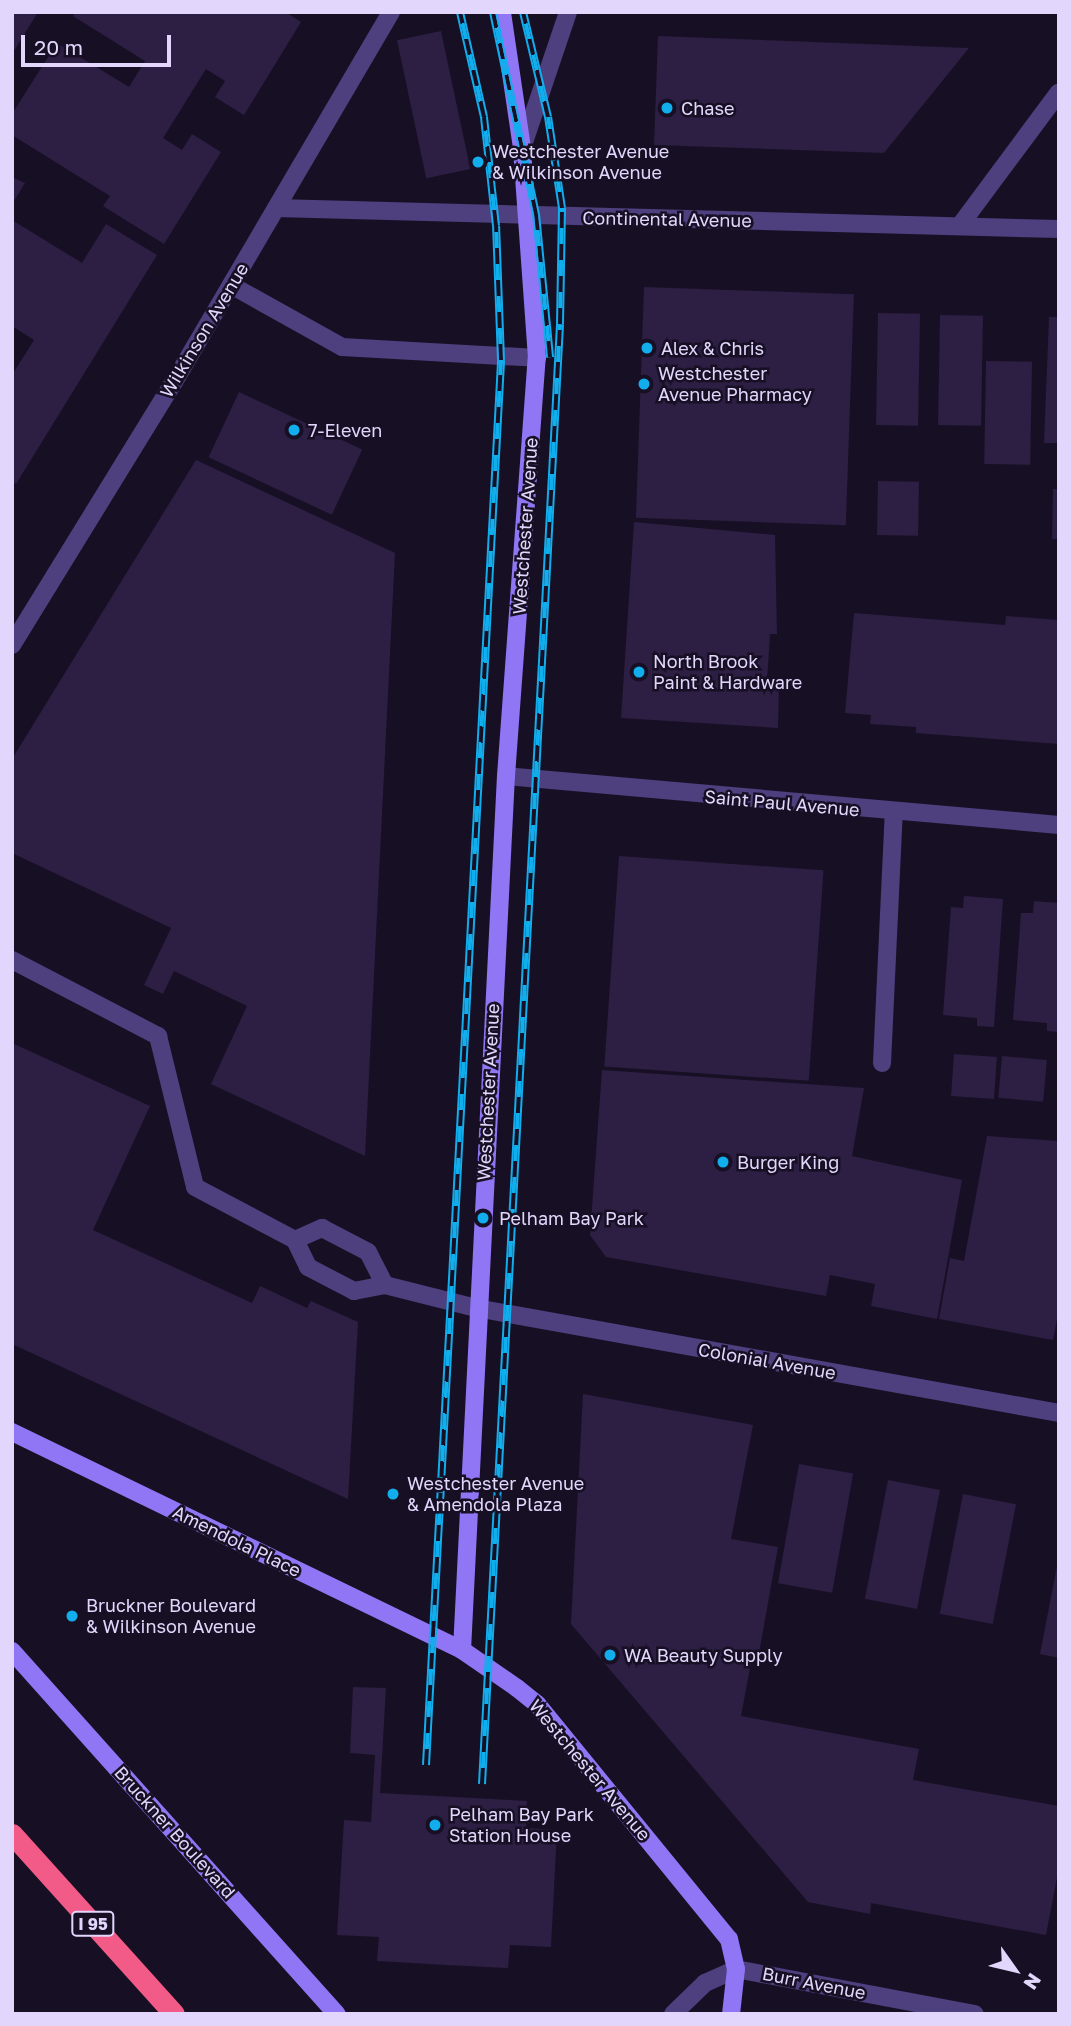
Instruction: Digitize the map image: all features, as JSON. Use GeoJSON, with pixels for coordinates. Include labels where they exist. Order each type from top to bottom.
{"type":"FeatureCollection","features":[{"type":"Feature","properties":{"kind":"highway","name":"I 95"},"geometry":{"type":"LineString","coordinates":[[12,1834],[173,2014]]}},
{"type":"Feature","properties":{"kind":"main road","name":"Westchester Avenue"},"geometry":{"type":"LineString","coordinates":[[502,12],[522,148],[537,358],[506,776],[476,1308],[462,1650],[537,1704],[716,1921],[729,1939],[737,1969],[731,2014]]}},
{"type":"Feature","properties":{"kind":"main road","name":"Amendola Place"},"geometry":{"type":"LineString","coordinates":[[12,1432],[462,1650]]}},
{"type":"Feature","properties":{"kind":"main road","name":"Bruckner Boulevard"},"geometry":{"type":"LineString","coordinates":[[12,1651],[337,2014]]}},
{"type":"Feature","properties":{"kind":"street","name":"Wilkinson Avenue"},"geometry":{"type":"LineString","coordinates":[[12,645],[231,285],[391,12]]}},
{"type":"Feature","properties":{"kind":"street","name":"Westchester Avenue"},"geometry":{"type":"LineString","coordinates":[[522,148],[568,12]]}},
{"type":"Feature","properties":{"kind":"street"},"geometry":{"type":"LineString","coordinates":[[961,224],[1059,92]]}},
{"type":"Feature","properties":{"kind":"street","name":"Continental Avenue"},"geometry":{"type":"LineString","coordinates":[[276,208],[525,216],[961,224],[1059,229]]}},
{"type":"Feature","properties":{"kind":"street"},"geometry":{"type":"LineString","coordinates":[[231,285],[342,347],[537,358]]}},
{"type":"Feature","properties":{"kind":"street","name":"Saint Paul Avenue"},"geometry":{"type":"LineString","coordinates":[[506,776],[1059,825]]}},
{"type":"Feature","properties":{"kind":"street"},"geometry":{"type":"LineString","coordinates":[[882,1063],[894,812]]}},
{"type":"Feature","properties":{"kind":"street"},"geometry":{"type":"LineString","coordinates":[[12,960],[158,1036],[195,1187],[295,1240],[307,1267],[354,1291],[385,1284],[368,1252],[321,1228],[295,1240]]}},
{"type":"Feature","properties":{"kind":"street","name":"Colonial Avenue"},"geometry":{"type":"LineString","coordinates":[[385,1284],[476,1308],[1059,1413]]}},
{"type":"Feature","properties":{"kind":"street"},"geometry":{"type":"LineString","coordinates":[[673,2014],[705,1983],[737,1969]]}},
{"type":"Feature","properties":{"kind":"street","name":"Burr Avenue"},"geometry":{"type":"LineString","coordinates":[[737,1969],[975,2014]]}},
{"type":"Feature","properties":{"kind":"building"},"geometry":{"type":"Polygon","coordinates":[[[12,12],[38,12],[12,54],[12,12]]]}},
{"type":"Feature","properties":{"kind":"building"},"geometry":{"type":"Polygon","coordinates":[[[76,12],[285,12],[301,22],[244,115],[215,97],[225,81],[206,69],[163,138],[182,150],[192,134],[221,152],[164,244],[103,206],[110,196],[12,135],[12,114],[57,43],[129,87],[145,61],[73,16],[76,12]]]}},
{"type":"Feature","properties":{"kind":"building"},"geometry":{"type":"Polygon","coordinates":[[[441,31],[470,169],[426,178],[397,40],[441,31]]]}},
{"type":"Feature","properties":{"kind":"building"},"geometry":{"type":"Polygon","coordinates":[[[658,36],[969,48],[884,153],[654,145],[658,36]]]}},
{"type":"Feature","properties":{"kind":"building"},"geometry":{"type":"Polygon","coordinates":[[[12,177],[25,183],[12,204],[12,177]]]}},
{"type":"Feature","properties":{"kind":"building"},"geometry":{"type":"Polygon","coordinates":[[[12,220],[82,263],[106,224],[157,255],[16,484],[12,481],[12,375],[34,340],[12,326],[12,220]]]}},
{"type":"Feature","properties":{"kind":"building"},"geometry":{"type":"Polygon","coordinates":[[[644,287],[854,294],[846,525],[636,518],[644,287]]]}},
{"type":"Feature","properties":{"kind":"building"},"geometry":{"type":"Polygon","coordinates":[[[878,313],[920,314],[918,426],[876,425],[878,313]]]}},
{"type":"Feature","properties":{"kind":"building"},"geometry":{"type":"Polygon","coordinates":[[[940,315],[983,316],[981,426],[938,425],[940,315]]]}},
{"type":"Feature","properties":{"kind":"building"},"geometry":{"type":"Polygon","coordinates":[[[1049,317],[1059,317],[1059,443],[1044,443],[1049,317]]]}},
{"type":"Feature","properties":{"kind":"building"},"geometry":{"type":"Polygon","coordinates":[[[986,361],[1032,362],[1030,465],[984,464],[986,361]]]}},
{"type":"Feature","properties":{"kind":"building"},"geometry":{"type":"Polygon","coordinates":[[[239,392],[362,449],[332,515],[209,457],[239,392]]]}},
{"type":"Feature","properties":{"kind":"building"},"geometry":{"type":"Polygon","coordinates":[[[196,460],[395,553],[365,1156],[211,1084],[247,1006],[174,971],[163,994],[144,985],[171,928],[12,853],[12,759],[196,460]]]}},
{"type":"Feature","properties":{"kind":"building"},"geometry":{"type":"Polygon","coordinates":[[[878,481],[919,482],[918,536],[877,535],[878,481]]]}},
{"type":"Feature","properties":{"kind":"building"},"geometry":{"type":"Polygon","coordinates":[[[1053,489],[1059,489],[1059,539],[1052,539],[1053,489]]]}},
{"type":"Feature","properties":{"kind":"building"},"geometry":{"type":"Polygon","coordinates":[[[634,522],[775,535],[777,634],[770,634],[767,683],[779,685],[778,728],[621,718],[634,522]]]}},
{"type":"Feature","properties":{"kind":"building"},"geometry":{"type":"Polygon","coordinates":[[[854,613],[1005,625],[1006,616],[1059,620],[1059,744],[916,733],[916,727],[870,724],[871,715],[845,713],[854,613]]]}},
{"type":"Feature","properties":{"kind":"building"},"geometry":{"type":"Polygon","coordinates":[[[619,856],[824,870],[809,1081],[604,1066],[619,856]]]}},
{"type":"Feature","properties":{"kind":"building"},"geometry":{"type":"Polygon","coordinates":[[[964,896],[1003,899],[994,1027],[977,1026],[977,1018],[943,1015],[951,907],[963,908],[964,896]]]}},
{"type":"Feature","properties":{"kind":"building"},"geometry":{"type":"Polygon","coordinates":[[[1034,901],[1059,903],[1059,1032],[1047,1031],[1047,1023],[1013,1020],[1021,913],[1033,913],[1034,901]]]}},
{"type":"Feature","properties":{"kind":"building"},"geometry":{"type":"Polygon","coordinates":[[[12,1043],[150,1106],[93,1230],[252,1303],[260,1286],[307,1308],[311,1301],[358,1322],[348,1499],[12,1344],[12,1043]]]}},
{"type":"Feature","properties":{"kind":"building"},"geometry":{"type":"Polygon","coordinates":[[[954,1054],[997,1057],[994,1099],[951,1096],[954,1054]]]}},
{"type":"Feature","properties":{"kind":"building"},"geometry":{"type":"Polygon","coordinates":[[[1002,1056],[1047,1060],[1043,1102],[998,1098],[1002,1056]]]}},
{"type":"Feature","properties":{"kind":"building","name":"Burger King"},"geometry":{"type":"Polygon","coordinates":[[[602,1070],[864,1088],[852,1156],[962,1180],[937,1319],[871,1306],[875,1284],[830,1275],[826,1296],[606,1257],[590,1235],[602,1070]]]}},
{"type":"Feature","properties":{"kind":"building"},"geometry":{"type":"Polygon","coordinates":[[[987,1136],[1059,1141],[1059,1309],[1053,1340],[939,1319],[950,1258],[964,1261],[987,1136]]]}},
{"type":"Feature","properties":{"kind":"building"},"geometry":{"type":"Polygon","coordinates":[[[583,1394],[753,1425],[731,1539],[778,1547],[758,1659],[752,1657],[741,1716],[919,1749],[913,1780],[1059,1806],[1059,1867],[1046,1935],[871,1903],[870,1914],[808,1902],[571,1624],[583,1394]]]}},
{"type":"Feature","properties":{"kind":"building"},"geometry":{"type":"Polygon","coordinates":[[[799,1464],[853,1474],[832,1593],[778,1583],[799,1464]]]}},
{"type":"Feature","properties":{"kind":"building"},"geometry":{"type":"Polygon","coordinates":[[[888,1480],[940,1490],[917,1609],[865,1599],[888,1480]]]}},
{"type":"Feature","properties":{"kind":"building"},"geometry":{"type":"Polygon","coordinates":[[[963,1494],[1016,1504],[993,1624],[940,1614],[963,1494]]]}},
{"type":"Feature","properties":{"kind":"building"},"geometry":{"type":"Polygon","coordinates":[[[1059,1566],[1059,1658],[1040,1654],[1059,1566]]]}},
{"type":"Feature","properties":{"kind":"building","name":"Pelham Bay Park Station House"},"geometry":{"type":"Polygon","coordinates":[[[353,1687],[386,1688],[380,1793],[527,1801],[526,1828],[557,1830],[551,1947],[510,1945],[508,1968],[446,1965],[377,1961],[379,1937],[337,1935],[344,1820],[371,1822],[375,1755],[350,1753],[353,1687]]]}},
{"type":"Feature","properties":{"kind":"railway"},"geometry":{"type":"LineString","coordinates":[[426,1765],[501,360],[496,226],[484,117],[460,12]]}},
{"type":"Feature","properties":{"kind":"railway"},"geometry":{"type":"LineString","coordinates":[[493,12],[536,214],[550,357]]}},
{"type":"Feature","properties":{"kind":"railway"},"geometry":{"type":"LineString","coordinates":[[482,1784],[560,324],[562,208],[548,117],[523,12]]}},
{"type":"Feature","properties":{"kind":"place","name":"Chase"},"geometry":{"type":"Point","coordinates":[667,108]}},
{"type":"Feature","properties":{"kind":"place","name":"Westchester Avenue & Wilkinson Avenue"},"geometry":{"type":"Point","coordinates":[478,162]}},
{"type":"Feature","properties":{"kind":"place","name":"Alex & Chris"},"geometry":{"type":"Point","coordinates":[647,348]}},
{"type":"Feature","properties":{"kind":"place","name":"Westchester Avenue Pharmacy"},"geometry":{"type":"Point","coordinates":[644,384]}},
{"type":"Feature","properties":{"kind":"place","name":"7-Eleven"},"geometry":{"type":"Point","coordinates":[294,430]}},
{"type":"Feature","properties":{"kind":"place","name":"North Brook Paint & Hardware"},"geometry":{"type":"Point","coordinates":[639,672]}},
{"type":"Feature","properties":{"kind":"place","name":"Burger King"},"geometry":{"type":"Point","coordinates":[723,1162]}},
{"type":"Feature","properties":{"kind":"place","name":"Pelham Bay Park"},"geometry":{"type":"Point","coordinates":[483,1218]}},
{"type":"Feature","properties":{"kind":"place","name":"Westchester Avenue & Amendola Plaza"},"geometry":{"type":"Point","coordinates":[393,1494]}},
{"type":"Feature","properties":{"kind":"place","name":"Bruckner Boulevard & Wilkinson Avenue"},"geometry":{"type":"Point","coordinates":[72,1616]}},
{"type":"Feature","properties":{"kind":"place","name":"WA Beauty Supply"},"geometry":{"type":"Point","coordinates":[610,1655]}},
{"type":"Feature","properties":{"kind":"place","name":"Pelham Bay Park Station House"},"geometry":{"type":"Point","coordinates":[435,1825]}}]}
